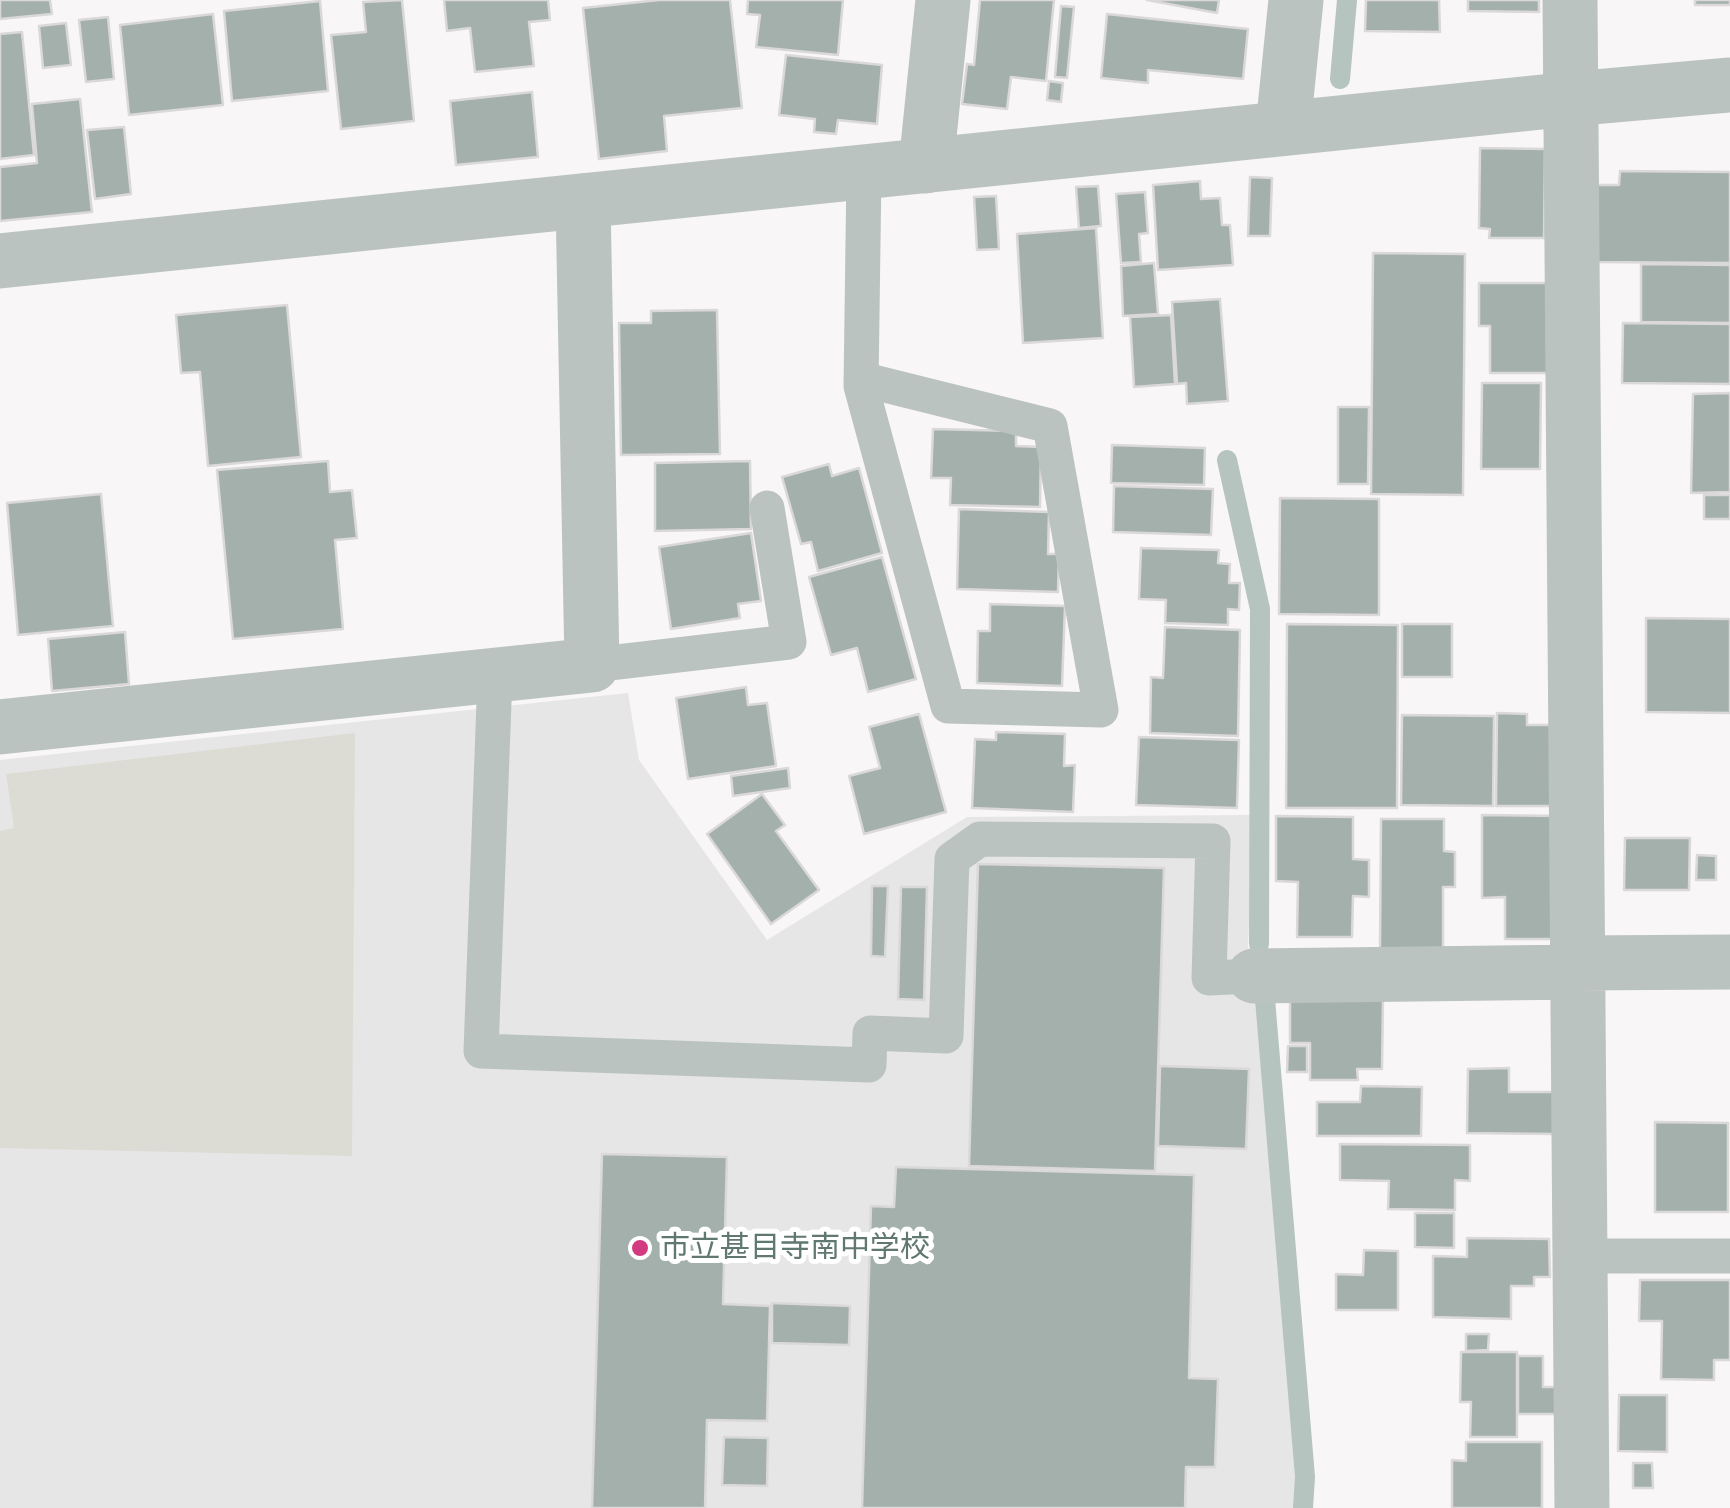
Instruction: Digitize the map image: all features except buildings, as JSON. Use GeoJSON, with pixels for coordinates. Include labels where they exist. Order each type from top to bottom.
{"type":"FeatureCollection","features":[{"type":"Feature","properties":{"kind":"street"},"geometry":{"type":"LineString","coordinates":[[926,166],[943,0]]}},
{"type":"Feature","properties":{"kind":"street"},"geometry":{"type":"LineString","coordinates":[[1283,128],[1296,0]]}},
{"type":"Feature","properties":{"kind":"street"},"geometry":{"type":"LineString","coordinates":[[1570,0],[1582,1508]]}},
{"type":"Feature","properties":{"kind":"street"},"geometry":{"type":"LineString","coordinates":[[0,261],[1730,85]]}},
{"type":"Feature","properties":{"kind":"street"},"geometry":{"type":"LineString","coordinates":[[0,727],[592,665],[583,201]]}},
{"type":"Feature","properties":{"kind":"street"},"geometry":{"type":"LineString","coordinates":[[1254,976],[1730,962]]}},
{"type":"Feature","properties":{"kind":"lane"},"geometry":{"type":"LineString","coordinates":[[862,379],[1050,426],[1101,710],[948,706],[862,379],[864,172]]}},
{"type":"Feature","properties":{"kind":"lane"},"geometry":{"type":"LineString","coordinates":[[592,665],[789,642],[766,508]]}},
{"type":"Feature","properties":{"kind":"lane"},"geometry":{"type":"LineString","coordinates":[[495,675],[481,1050],[869,1065],[870,1033],[946,1036],[952,859],[980,840],[1213,841],[1209,978],[1254,976]]}},
{"type":"Feature","properties":{"kind":"lane"},"geometry":{"type":"LineString","coordinates":[[1580,1256],[1730,1256]]}},
{"type":"Feature","properties":{"kind":"shaded area","name":"市立甚目寺南中学校"},"geometry":{"type":"Polygon","coordinates":[[[628,693],[639,760],[767,940],[967,817],[1254,815],[1248,946],[1262,1008],[1297,1508],[0,1508],[0,760],[628,693]]]}},
{"type":"Feature","properties":{"kind":"shaded area"},"geometry":{"type":"Polygon","coordinates":[[[355,733],[352,1156],[0,1148],[0,831],[14,828],[6,774],[355,733]]]}},
{"type":"Feature","properties":{"kind":"waterway"},"geometry":{"type":"LineString","coordinates":[[1340,79],[1347,0]]}},
{"type":"Feature","properties":{"kind":"waterway"},"geometry":{"type":"LineString","coordinates":[[1227,460],[1260,609],[1259,944]]}},
{"type":"Feature","properties":{"kind":"waterway"},"geometry":{"type":"LineString","coordinates":[[1265,999],[1305,1477],[1303,1508]]}},
{"type":"Feature","properties":{"kind":"place","name":"市立甚目寺南中学校"},"geometry":{"type":"Point","coordinates":[640,1248]}}]}
